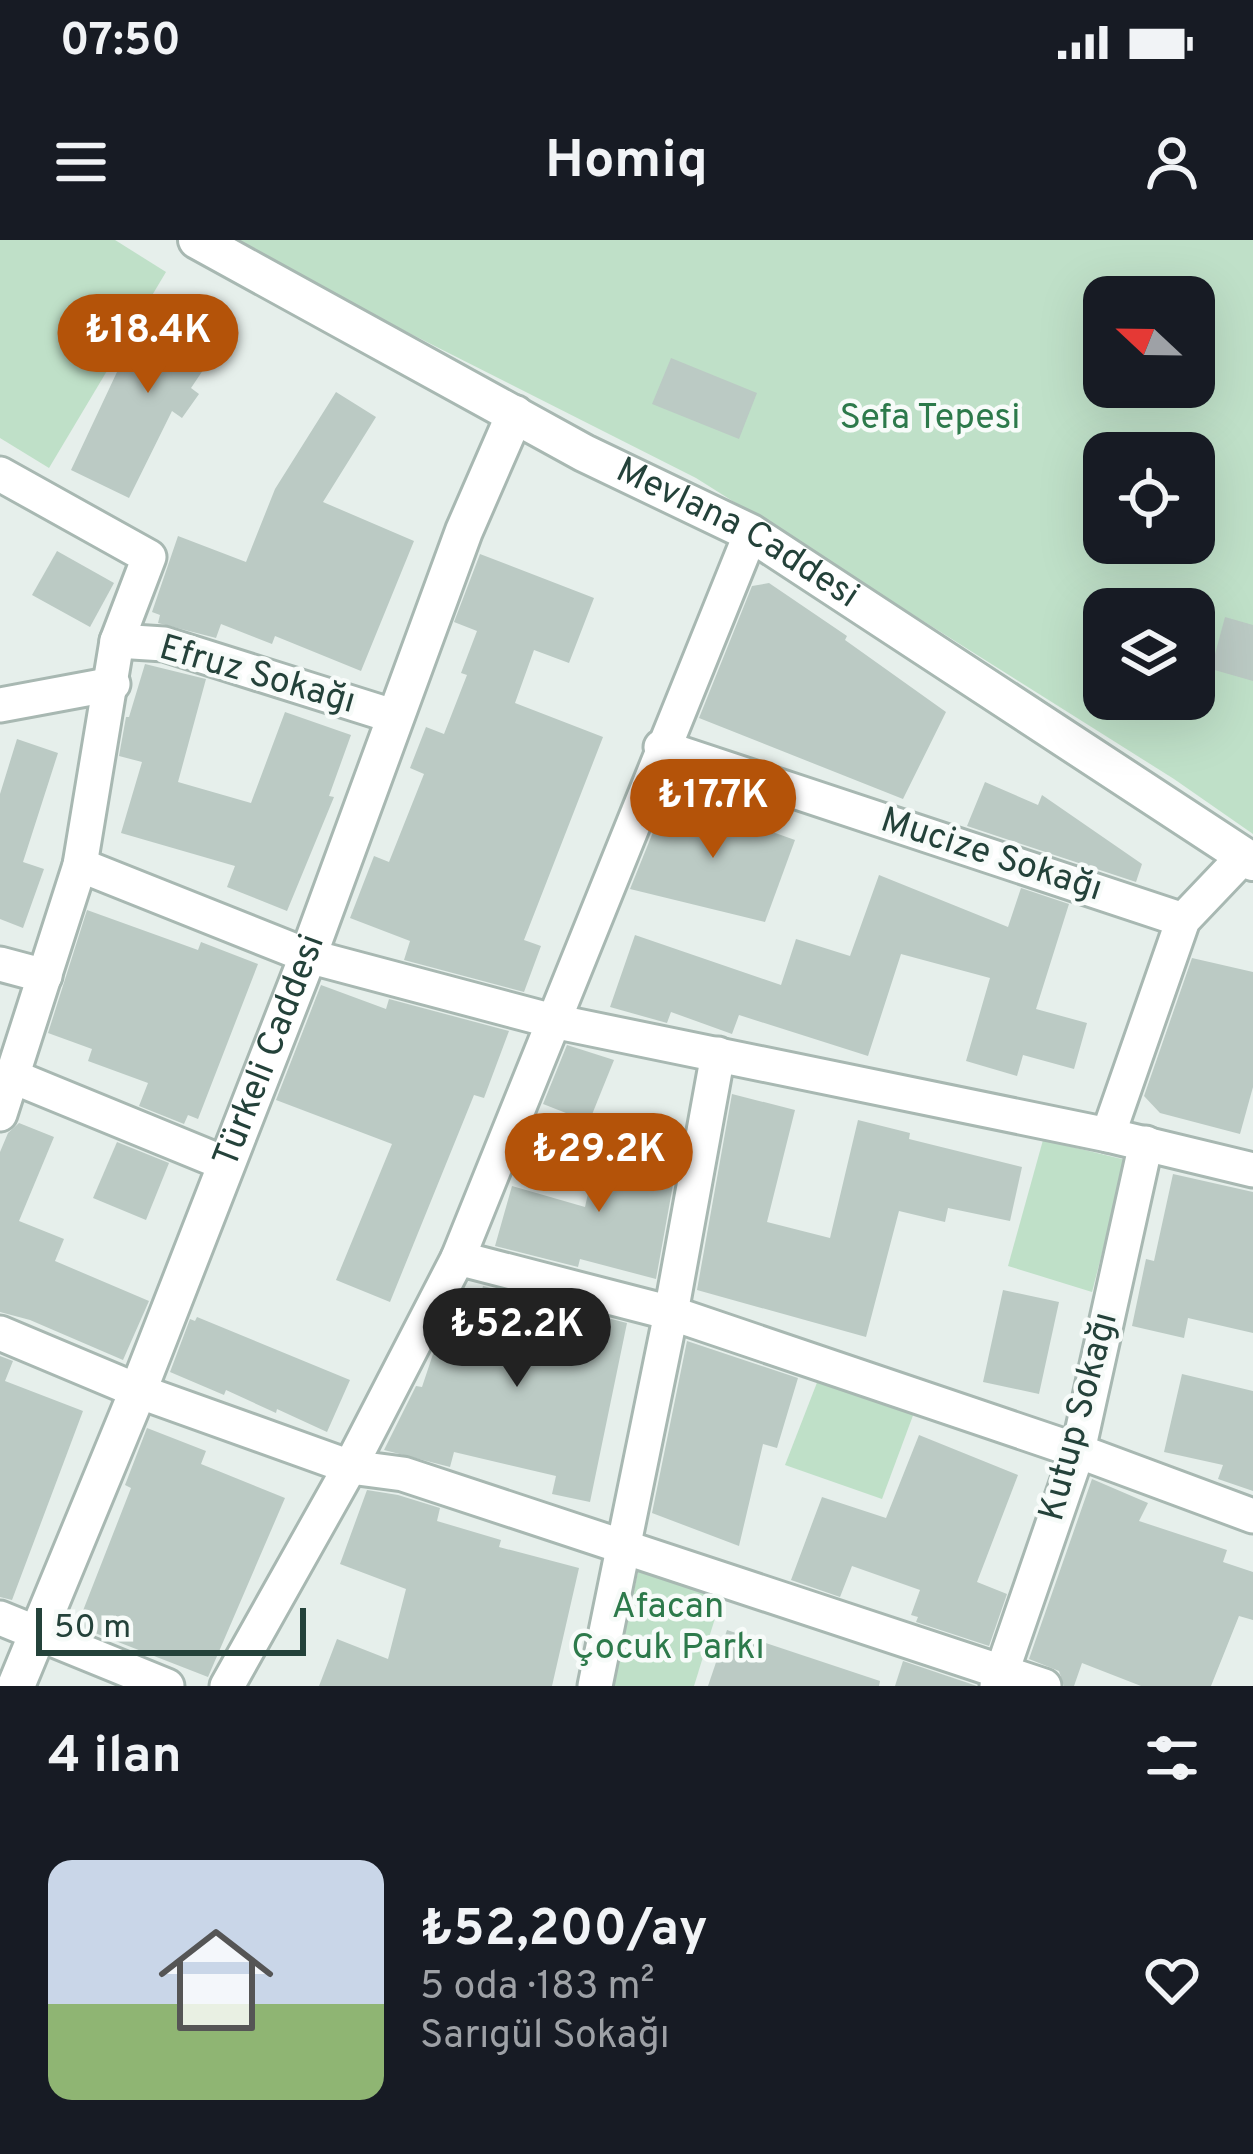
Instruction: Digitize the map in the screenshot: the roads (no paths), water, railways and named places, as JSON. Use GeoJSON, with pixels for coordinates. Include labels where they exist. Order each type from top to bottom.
{"type":"FeatureCollection","features":[{"type":"Feature","properties":{"kind":"street","name":"Mevlana Caddesi"},"geometry":{"type":"LineString","coordinates":[[197,240],[584,453],[751,533],[1248,860]]}},
{"type":"Feature","properties":{"kind":"street","name":"Türkeli Caddesi"},"geometry":{"type":"LineString","coordinates":[[16,1686],[138,1391],[308,956],[464,530],[514,414]]}},
{"type":"Feature","properties":{"kind":"street"},"geometry":{"type":"LineString","coordinates":[[0,474],[148,557],[117,641],[80,865],[0,1114]]}},
{"type":"Feature","properties":{"kind":"street"},"geometry":{"type":"LineString","coordinates":[[227,1686],[350,1467],[458,1258],[751,533]]}},
{"type":"Feature","properties":{"kind":"street","name":"Efruz Sokağı"},"geometry":{"type":"LineString","coordinates":[[117,641],[164,644],[396,717]]}},
{"type":"Feature","properties":{"kind":"street"},"geometry":{"type":"LineString","coordinates":[[0,705],[113,684]]}},
{"type":"Feature","properties":{"kind":"street","name":"Mucize Sokağı"},"geometry":{"type":"LineString","coordinates":[[662,747],[1184,920]]}},
{"type":"Feature","properties":{"kind":"street"},"geometry":{"type":"LineString","coordinates":[[1108,1135],[1184,920],[1248,860]]}},
{"type":"Feature","properties":{"kind":"street"},"geometry":{"type":"LineString","coordinates":[[80,865],[308,956],[554,1021],[1146,1143],[1253,1170]]}},
{"type":"Feature","properties":{"kind":"street"},"geometry":{"type":"LineString","coordinates":[[0,964],[45,976]]}},
{"type":"Feature","properties":{"kind":"street"},"geometry":{"type":"LineString","coordinates":[[595,1686],[718,1054]]}},
{"type":"Feature","properties":{"kind":"street"},"geometry":{"type":"LineString","coordinates":[[14,1077],[226,1163]]}},
{"type":"Feature","properties":{"kind":"street","name":"Kutup Sokağı"},"geometry":{"type":"LineString","coordinates":[[999,1679],[1078,1451],[1146,1143]]}},
{"type":"Feature","properties":{"kind":"street"},"geometry":{"type":"LineString","coordinates":[[458,1258],[671,1313],[1078,1451],[1253,1516]]}},
{"type":"Feature","properties":{"kind":"street"},"geometry":{"type":"LineString","coordinates":[[0,1333],[138,1391],[350,1467],[403,1474],[999,1679],[1044,1686]]}},
{"type":"Feature","properties":{"kind":"street"},"geometry":{"type":"LineString","coordinates":[[0,1618],[167,1686]]}},
{"type":"Feature","properties":{"kind":"park label","name":"Sefa Tepesi"},"geometry":{"type":"Point","coordinates":[930,419]}},
{"type":"Feature","properties":{"kind":"park label","name":"Afacan Çocuk Parkı"},"geometry":{"type":"Point","coordinates":[668,1628]}}]}
